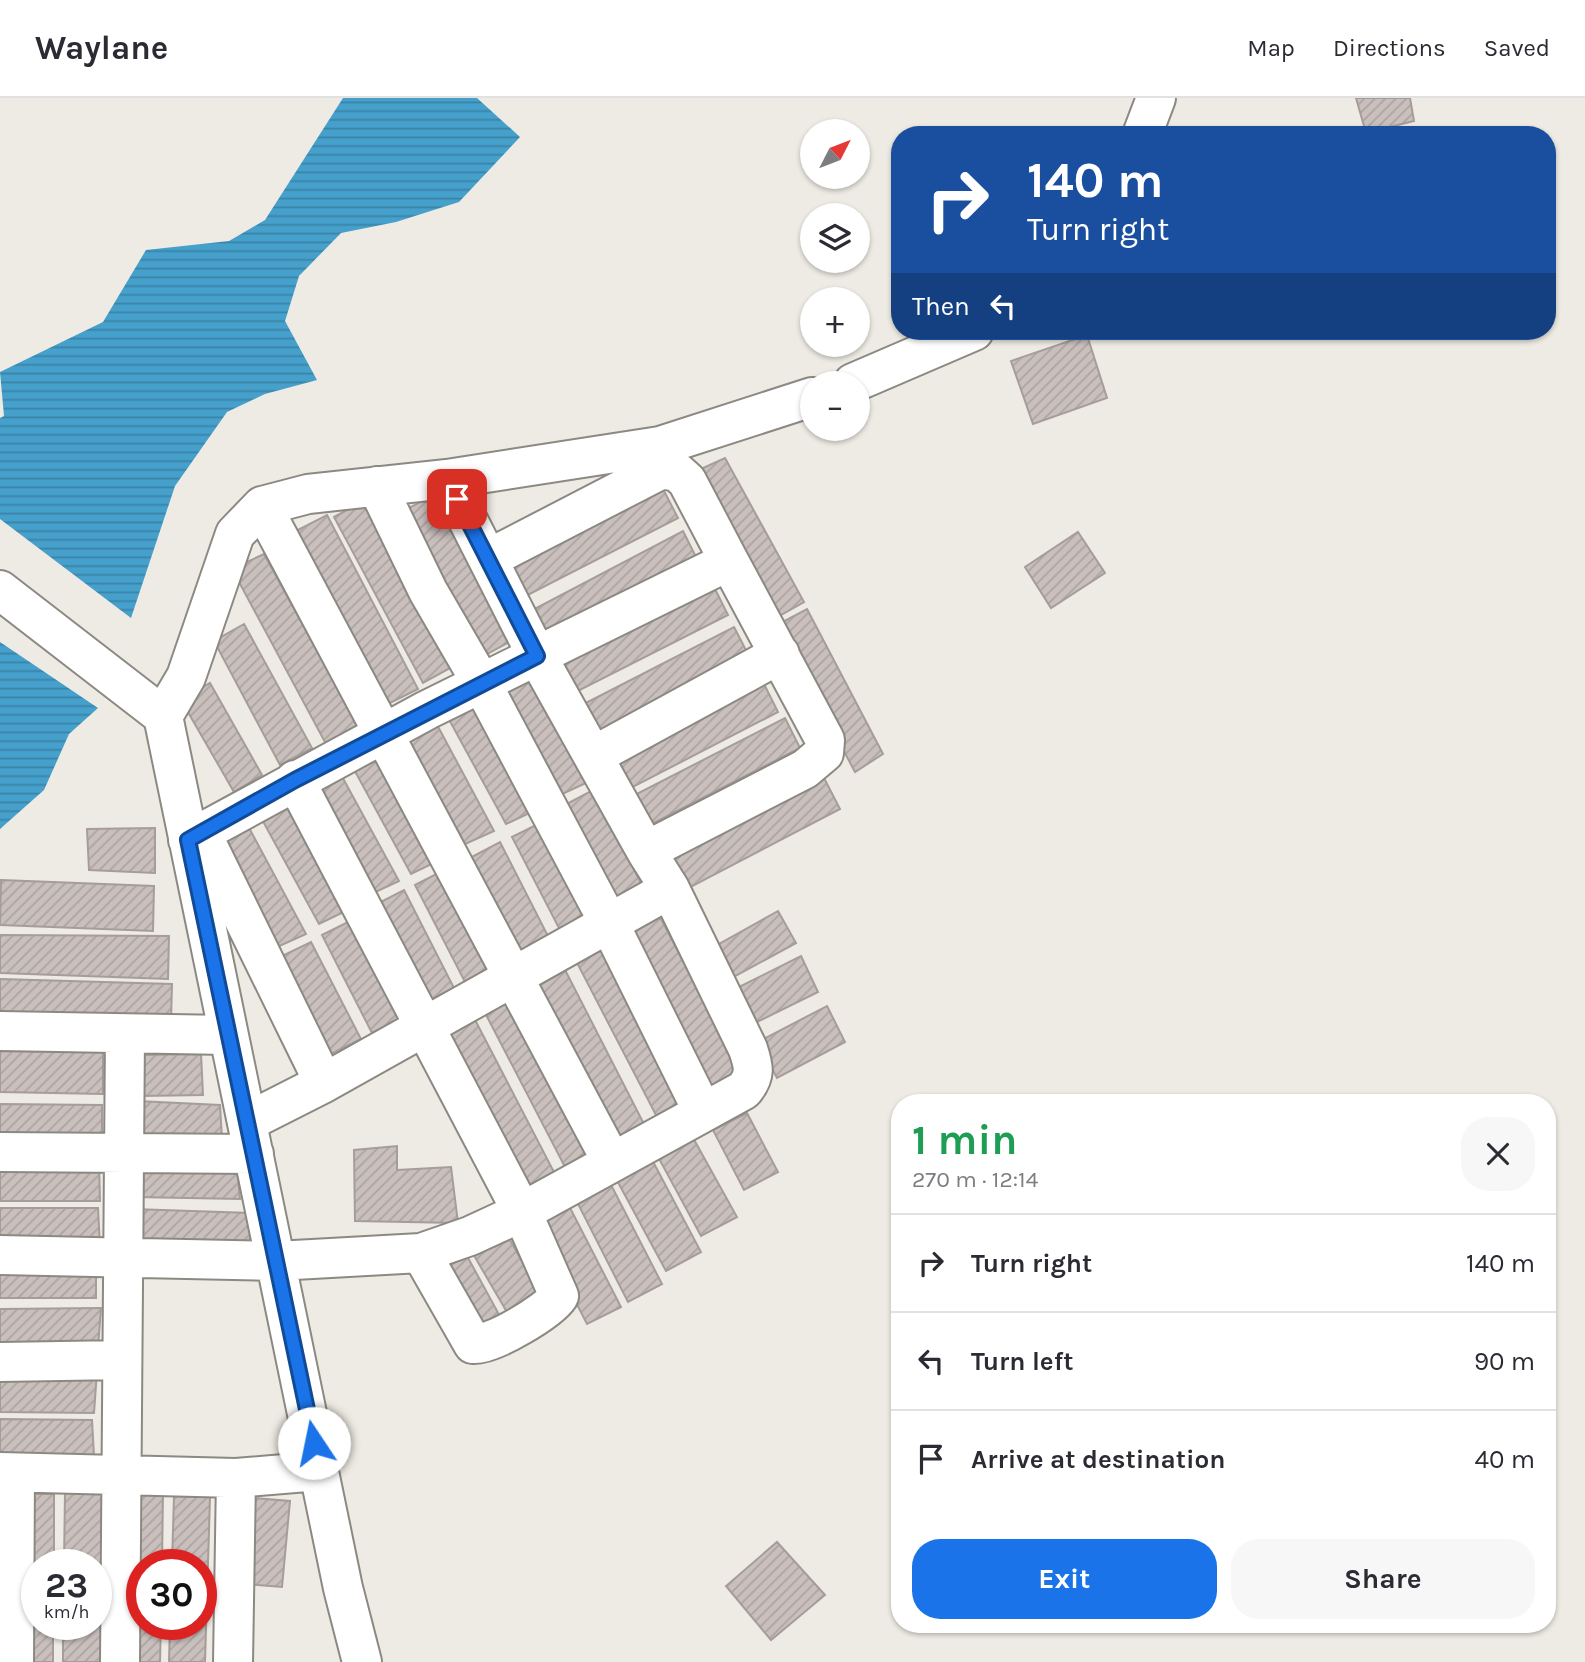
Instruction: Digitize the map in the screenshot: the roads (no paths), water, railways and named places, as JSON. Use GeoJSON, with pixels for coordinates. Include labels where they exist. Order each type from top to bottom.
{"type":"FeatureCollection","features":[{"type":"Feature","properties":{"kind":"street"},"geometry":{"type":"LineString","coordinates":[[1145,126],[1156,98]]}},
{"type":"Feature","properties":{"kind":"street"},"geometry":{"type":"LineString","coordinates":[[870,376],[953,340]]}},
{"type":"Feature","properties":{"kind":"street"},"geometry":{"type":"LineString","coordinates":[[163,716],[186,677],[235,534],[261,506],[307,494],[668,459],[800,402]]}},
{"type":"Feature","properties":{"kind":"street"},"geometry":{"type":"LineString","coordinates":[[488,559],[662,469],[668,459]]}},
{"type":"Feature","properties":{"kind":"street"},"geometry":{"type":"LineString","coordinates":[[646,851],[806,769],[824,753],[825,740],[687,481],[668,459]]}},
{"type":"Feature","properties":{"kind":"street"},"geometry":{"type":"LineString","coordinates":[[0,1255],[276,1261],[421,1253],[470,1236],[522,1212],[744,1090],[753,1079],[754,1067],[670,889],[537,656],[447,479]]}},
{"type":"Feature","properties":{"kind":"street"},"geometry":{"type":"LineString","coordinates":[[377,486],[428,591],[482,684],[609,923],[703,1112]]}},
{"type":"Feature","properties":{"kind":"street"},"geometry":{"type":"LineString","coordinates":[[261,506],[515,975],[612,1162]]}},
{"type":"Feature","properties":{"kind":"street"},"geometry":{"type":"LineString","coordinates":[[195,837],[385,733],[729,561]]}},
{"type":"Feature","properties":{"kind":"street"},"geometry":{"type":"LineString","coordinates":[[0,590],[163,716],[195,837],[228,1035],[319,1471],[362,1662]]}},
{"type":"Feature","properties":{"kind":"street"},"geometry":{"type":"LineString","coordinates":[[595,755],[780,654]]}},
{"type":"Feature","properties":{"kind":"street"},"geometry":{"type":"LineString","coordinates":[[295,780],[522,1212],[559,1296],[545,1310],[487,1343],[473,1344],[468,1340],[421,1253]]}},
{"type":"Feature","properties":{"kind":"street"},"geometry":{"type":"LineString","coordinates":[[195,837],[324,1083]]}},
{"type":"Feature","properties":{"kind":"street"},"geometry":{"type":"LineString","coordinates":[[0,1152],[123,1151],[250,1138],[324,1083],[670,889]]}},
{"type":"Feature","properties":{"kind":"street"},"geometry":{"type":"LineString","coordinates":[[0,1031],[228,1035]]}},
{"type":"Feature","properties":{"kind":"street"},"geometry":{"type":"LineString","coordinates":[[121,1662],[120,1477],[125,1034]]}},
{"type":"Feature","properties":{"kind":"street"},"geometry":{"type":"LineString","coordinates":[[0,1362],[122,1360]]}},
{"type":"Feature","properties":{"kind":"street"},"geometry":{"type":"LineString","coordinates":[[14,1662],[8,1473],[236,1478],[319,1471]]}},
{"type":"Feature","properties":{"kind":"street"},"geometry":{"type":"LineString","coordinates":[[233,1662],[236,1478]]}},
{"type":"Feature","properties":{"kind":"water"},"geometry":{"type":"Polygon","coordinates":[[[343,98],[477,98],[520,137],[459,202],[396,222],[341,233],[299,276],[285,321],[317,380],[265,394],[227,412],[175,486],[131,618],[0,519],[0,418],[4,416],[0,372],[103,322],[146,250],[229,241],[265,220],[343,98]]]}},
{"type":"Feature","properties":{"kind":"water"},"geometry":{"type":"Polygon","coordinates":[[[0,642],[98,708],[69,734],[44,790],[0,829],[0,642]]]}}]}
